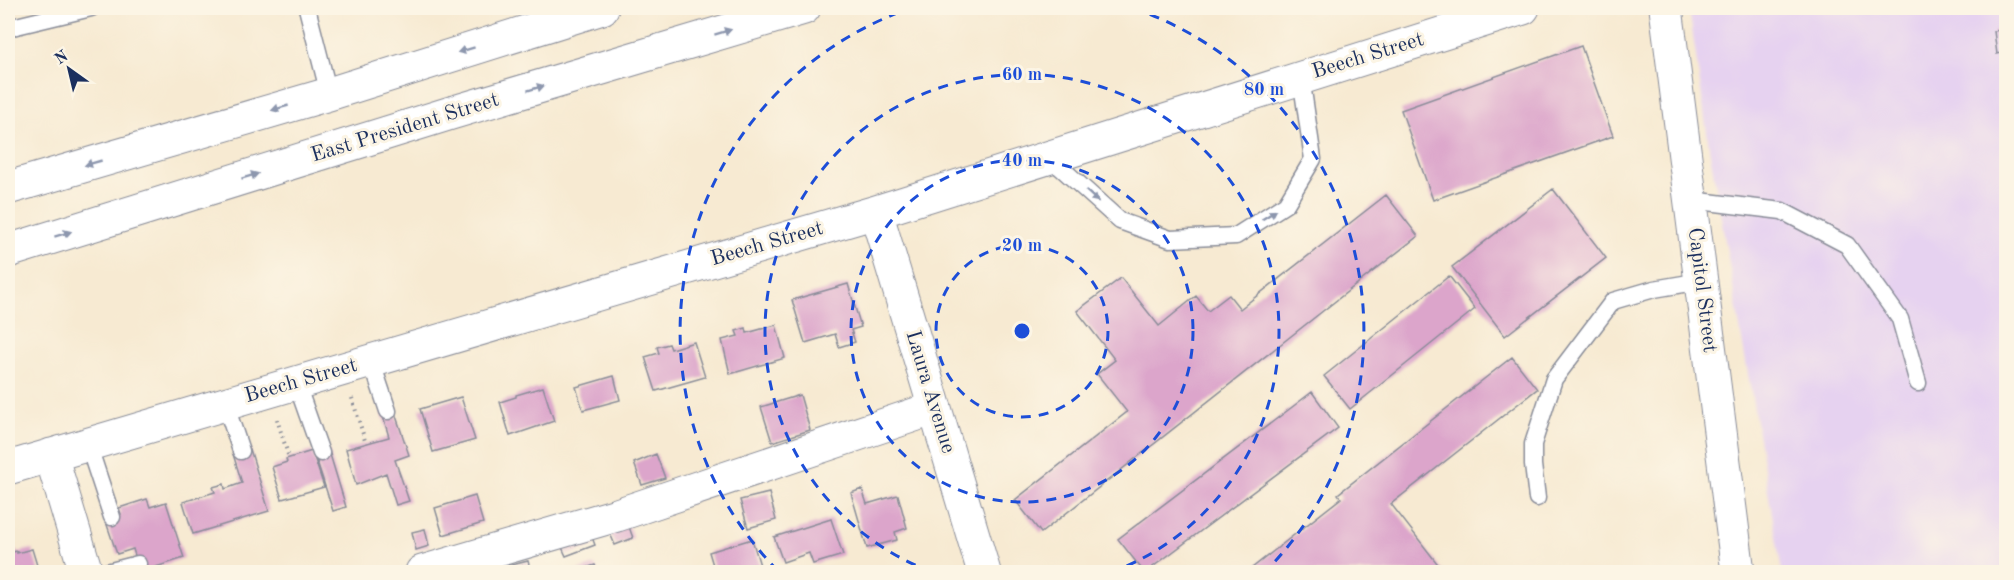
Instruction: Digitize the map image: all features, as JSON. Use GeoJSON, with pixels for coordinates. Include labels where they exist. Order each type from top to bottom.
{"type":"FeatureCollection","features":[{"type":"Feature","properties":{"kind":"street"},"geometry":{"type":"LineString","coordinates":[[8,188],[329,94],[602,8]]}},
{"type":"Feature","properties":{"kind":"street","name":"East President Street"},"geometry":{"type":"LineString","coordinates":[[8,251],[451,113],[804,8]]}},
{"type":"Feature","properties":{"kind":"street","name":"Beech Street"},"geometry":{"type":"LineString","coordinates":[[8,468],[876,212],[1523,8]]}},
{"type":"Feature","properties":{"kind":"street","name":"Capitol Street"},"geometry":{"type":"LineString","coordinates":[[1666,8],[1738,573]]}},
{"type":"Feature","properties":{"kind":"street","name":"Laura Avenue"},"geometry":{"type":"LineString","coordinates":[[876,212],[984,573]]}},
{"type":"Feature","properties":{"kind":"street"},"geometry":{"type":"LineString","coordinates":[[422,573],[617,515],[934,408]]}},
{"type":"Feature","properties":{"kind":"street"},"geometry":{"type":"LineString","coordinates":[[51,455],[86,573]]}},
{"type":"Feature","properties":{"kind":"lane"},"geometry":{"type":"LineString","coordinates":[[8,27],[92,8]]}},
{"type":"Feature","properties":{"kind":"lane"},"geometry":{"type":"LineString","coordinates":[[307,8],[329,94]]}},
{"type":"Feature","properties":{"kind":"lane"},"geometry":{"type":"LineString","coordinates":[[1049,157],[1120,221],[1170,239],[1236,236],[1286,204],[1313,159],[1301,77]]}},
{"type":"Feature","properties":{"kind":"lane"},"geometry":{"type":"LineString","coordinates":[[1691,200],[1782,211],[1847,245],[1900,319],[1918,383]]}},
{"type":"Feature","properties":{"kind":"lane"},"geometry":{"type":"LineString","coordinates":[[1537,498],[1533,444],[1554,380],[1613,301],[1654,289],[1701,281]]}},
{"type":"Feature","properties":{"kind":"lane"},"geometry":{"type":"LineString","coordinates":[[357,364],[388,411]]}},
{"type":"Feature","properties":{"kind":"lane"},"geometry":{"type":"LineString","coordinates":[[282,386],[321,453]]}},
{"type":"Feature","properties":{"kind":"lane"},"geometry":{"type":"LineString","coordinates":[[225,403],[241,451]]}},
{"type":"Feature","properties":{"kind":"lane"},"geometry":{"type":"LineString","coordinates":[[88,444],[112,517]]}},
{"type":"Feature","properties":{"kind":"lane"},"geometry":{"type":"LineString","coordinates":[[107,573],[138,564]]}},
{"type":"Feature","properties":{"kind":"path"},"geometry":{"type":"LineString","coordinates":[[357,364],[366,444]]}},
{"type":"Feature","properties":{"kind":"path"},"geometry":{"type":"LineString","coordinates":[[282,386],[289,458]]}},
{"type":"Feature","properties":{"kind":"shaded area"},"geometry":{"type":"Polygon","coordinates":[[[1689,8],[2006,8],[2006,572],[1782,572],[1710,153],[1689,8]]]}},
{"type":"Feature","properties":{"kind":"building"},"geometry":{"type":"Polygon","coordinates":[[[2006,29],[2006,52],[1997,54],[1994,31],[2006,29]]]}},
{"type":"Feature","properties":{"kind":"building"},"geometry":{"type":"Polygon","coordinates":[[[1581,46],[1613,136],[1433,200],[1401,110],[1581,46]]]}},
{"type":"Feature","properties":{"kind":"building"},"geometry":{"type":"Polygon","coordinates":[[[1553,189],[1606,258],[1505,336],[1452,267],[1553,189]]]}},
{"type":"Feature","properties":{"kind":"building"},"geometry":{"type":"Polygon","coordinates":[[[1386,195],[1418,236],[1041,533],[1015,500],[1127,412],[1097,374],[1115,360],[1077,311],[1121,278],[1159,326],[1196,296],[1208,311],[1229,295],[1240,309],[1386,195]]]}},
{"type":"Feature","properties":{"kind":"building"},"geometry":{"type":"Polygon","coordinates":[[[1449,276],[1475,309],[1350,409],[1324,376],[1449,276]]]}},
{"type":"Feature","properties":{"kind":"building"},"geometry":{"type":"Polygon","coordinates":[[[848,284],[861,327],[851,330],[855,342],[839,347],[835,334],[805,343],[792,300],[848,284]]]}},
{"type":"Feature","properties":{"kind":"building"},"geometry":{"type":"Polygon","coordinates":[[[776,325],[785,358],[730,374],[722,340],[738,336],[736,331],[746,328],[747,333],[776,325]]]}},
{"type":"Feature","properties":{"kind":"building"},"geometry":{"type":"Polygon","coordinates":[[[694,342],[705,377],[656,391],[645,357],[659,353],[657,347],[669,344],[671,349],[694,342]]]}},
{"type":"Feature","properties":{"kind":"building"},"geometry":{"type":"Polygon","coordinates":[[[1512,357],[1537,389],[1391,504],[1444,572],[1247,572],[1341,498],[1338,494],[1512,357]]]}},
{"type":"Feature","properties":{"kind":"building"},"geometry":{"type":"Polygon","coordinates":[[[614,376],[620,400],[583,410],[576,387],[614,376]]]}},
{"type":"Feature","properties":{"kind":"building"},"geometry":{"type":"Polygon","coordinates":[[[543,387],[554,421],[510,436],[500,402],[543,387]]]}},
{"type":"Feature","properties":{"kind":"building"},"geometry":{"type":"Polygon","coordinates":[[[1312,392],[1338,428],[1144,572],[1118,539],[1312,392]]]}},
{"type":"Feature","properties":{"kind":"building"},"geometry":{"type":"Polygon","coordinates":[[[800,395],[810,430],[772,442],[761,407],[800,395]]]}},
{"type":"Feature","properties":{"kind":"building"},"geometry":{"type":"Polygon","coordinates":[[[461,397],[475,440],[433,452],[420,409],[461,397]]]}},
{"type":"Feature","properties":{"kind":"building"},"geometry":{"type":"Polygon","coordinates":[[[394,410],[409,455],[395,460],[409,501],[396,505],[386,473],[356,485],[346,449],[389,437],[382,413],[394,410]]]}},
{"type":"Feature","properties":{"kind":"building"},"geometry":{"type":"Polygon","coordinates":[[[250,449],[269,511],[193,534],[183,502],[215,492],[213,487],[224,484],[225,489],[242,483],[233,454],[250,449]]]}},
{"type":"Feature","properties":{"kind":"building"},"geometry":{"type":"Polygon","coordinates":[[[312,451],[324,487],[282,499],[272,467],[287,462],[286,459],[312,451]]]}},
{"type":"Feature","properties":{"kind":"building"},"geometry":{"type":"Polygon","coordinates":[[[329,451],[346,507],[333,511],[315,455],[329,451]]]}},
{"type":"Feature","properties":{"kind":"building"},"geometry":{"type":"Polygon","coordinates":[[[656,454],[665,478],[642,485],[634,463],[656,454]]]}},
{"type":"Feature","properties":{"kind":"building"},"geometry":{"type":"Polygon","coordinates":[[[862,489],[867,504],[898,495],[907,528],[895,532],[897,540],[867,548],[851,493],[862,489]]]}},
{"type":"Feature","properties":{"kind":"building"},"geometry":{"type":"Polygon","coordinates":[[[769,493],[776,520],[748,528],[740,500],[769,493]]]}},
{"type":"Feature","properties":{"kind":"building"},"geometry":{"type":"Polygon","coordinates":[[[475,496],[483,523],[443,535],[435,508],[475,496]]]}},
{"type":"Feature","properties":{"kind":"building"},"geometry":{"type":"Polygon","coordinates":[[[147,499],[150,507],[166,502],[184,558],[140,572],[133,549],[117,554],[105,519],[121,514],[119,508],[147,499]]]}},
{"type":"Feature","properties":{"kind":"building"},"geometry":{"type":"Polygon","coordinates":[[[831,519],[843,555],[813,564],[809,553],[783,562],[774,537],[831,519]]]}},
{"type":"Feature","properties":{"kind":"building"},"geometry":{"type":"Polygon","coordinates":[[[628,524],[633,538],[615,545],[609,531],[628,524]]]}},
{"type":"Feature","properties":{"kind":"building"},"geometry":{"type":"Polygon","coordinates":[[[425,529],[429,546],[416,550],[412,532],[425,529]]]}},
{"type":"Feature","properties":{"kind":"building"},"geometry":{"type":"Polygon","coordinates":[[[590,532],[595,545],[566,556],[560,543],[590,532]]]}},
{"type":"Feature","properties":{"kind":"building"},"geometry":{"type":"Polygon","coordinates":[[[752,539],[762,572],[715,572],[709,552],[752,539]]]}},
{"type":"Feature","properties":{"kind":"building"},"geometry":{"type":"Polygon","coordinates":[[[32,549],[39,572],[8,572],[8,553],[32,549]]]}},
{"type":"Feature","properties":{"kind":"building"},"geometry":{"type":"Polygon","coordinates":[[[528,561],[531,572],[505,572],[504,567],[528,561]]]}},
{"type":"Feature","properties":{"kind":"building"},"geometry":{"type":"Polygon","coordinates":[[[595,565],[598,572],[574,572],[595,565]]]}}]}
